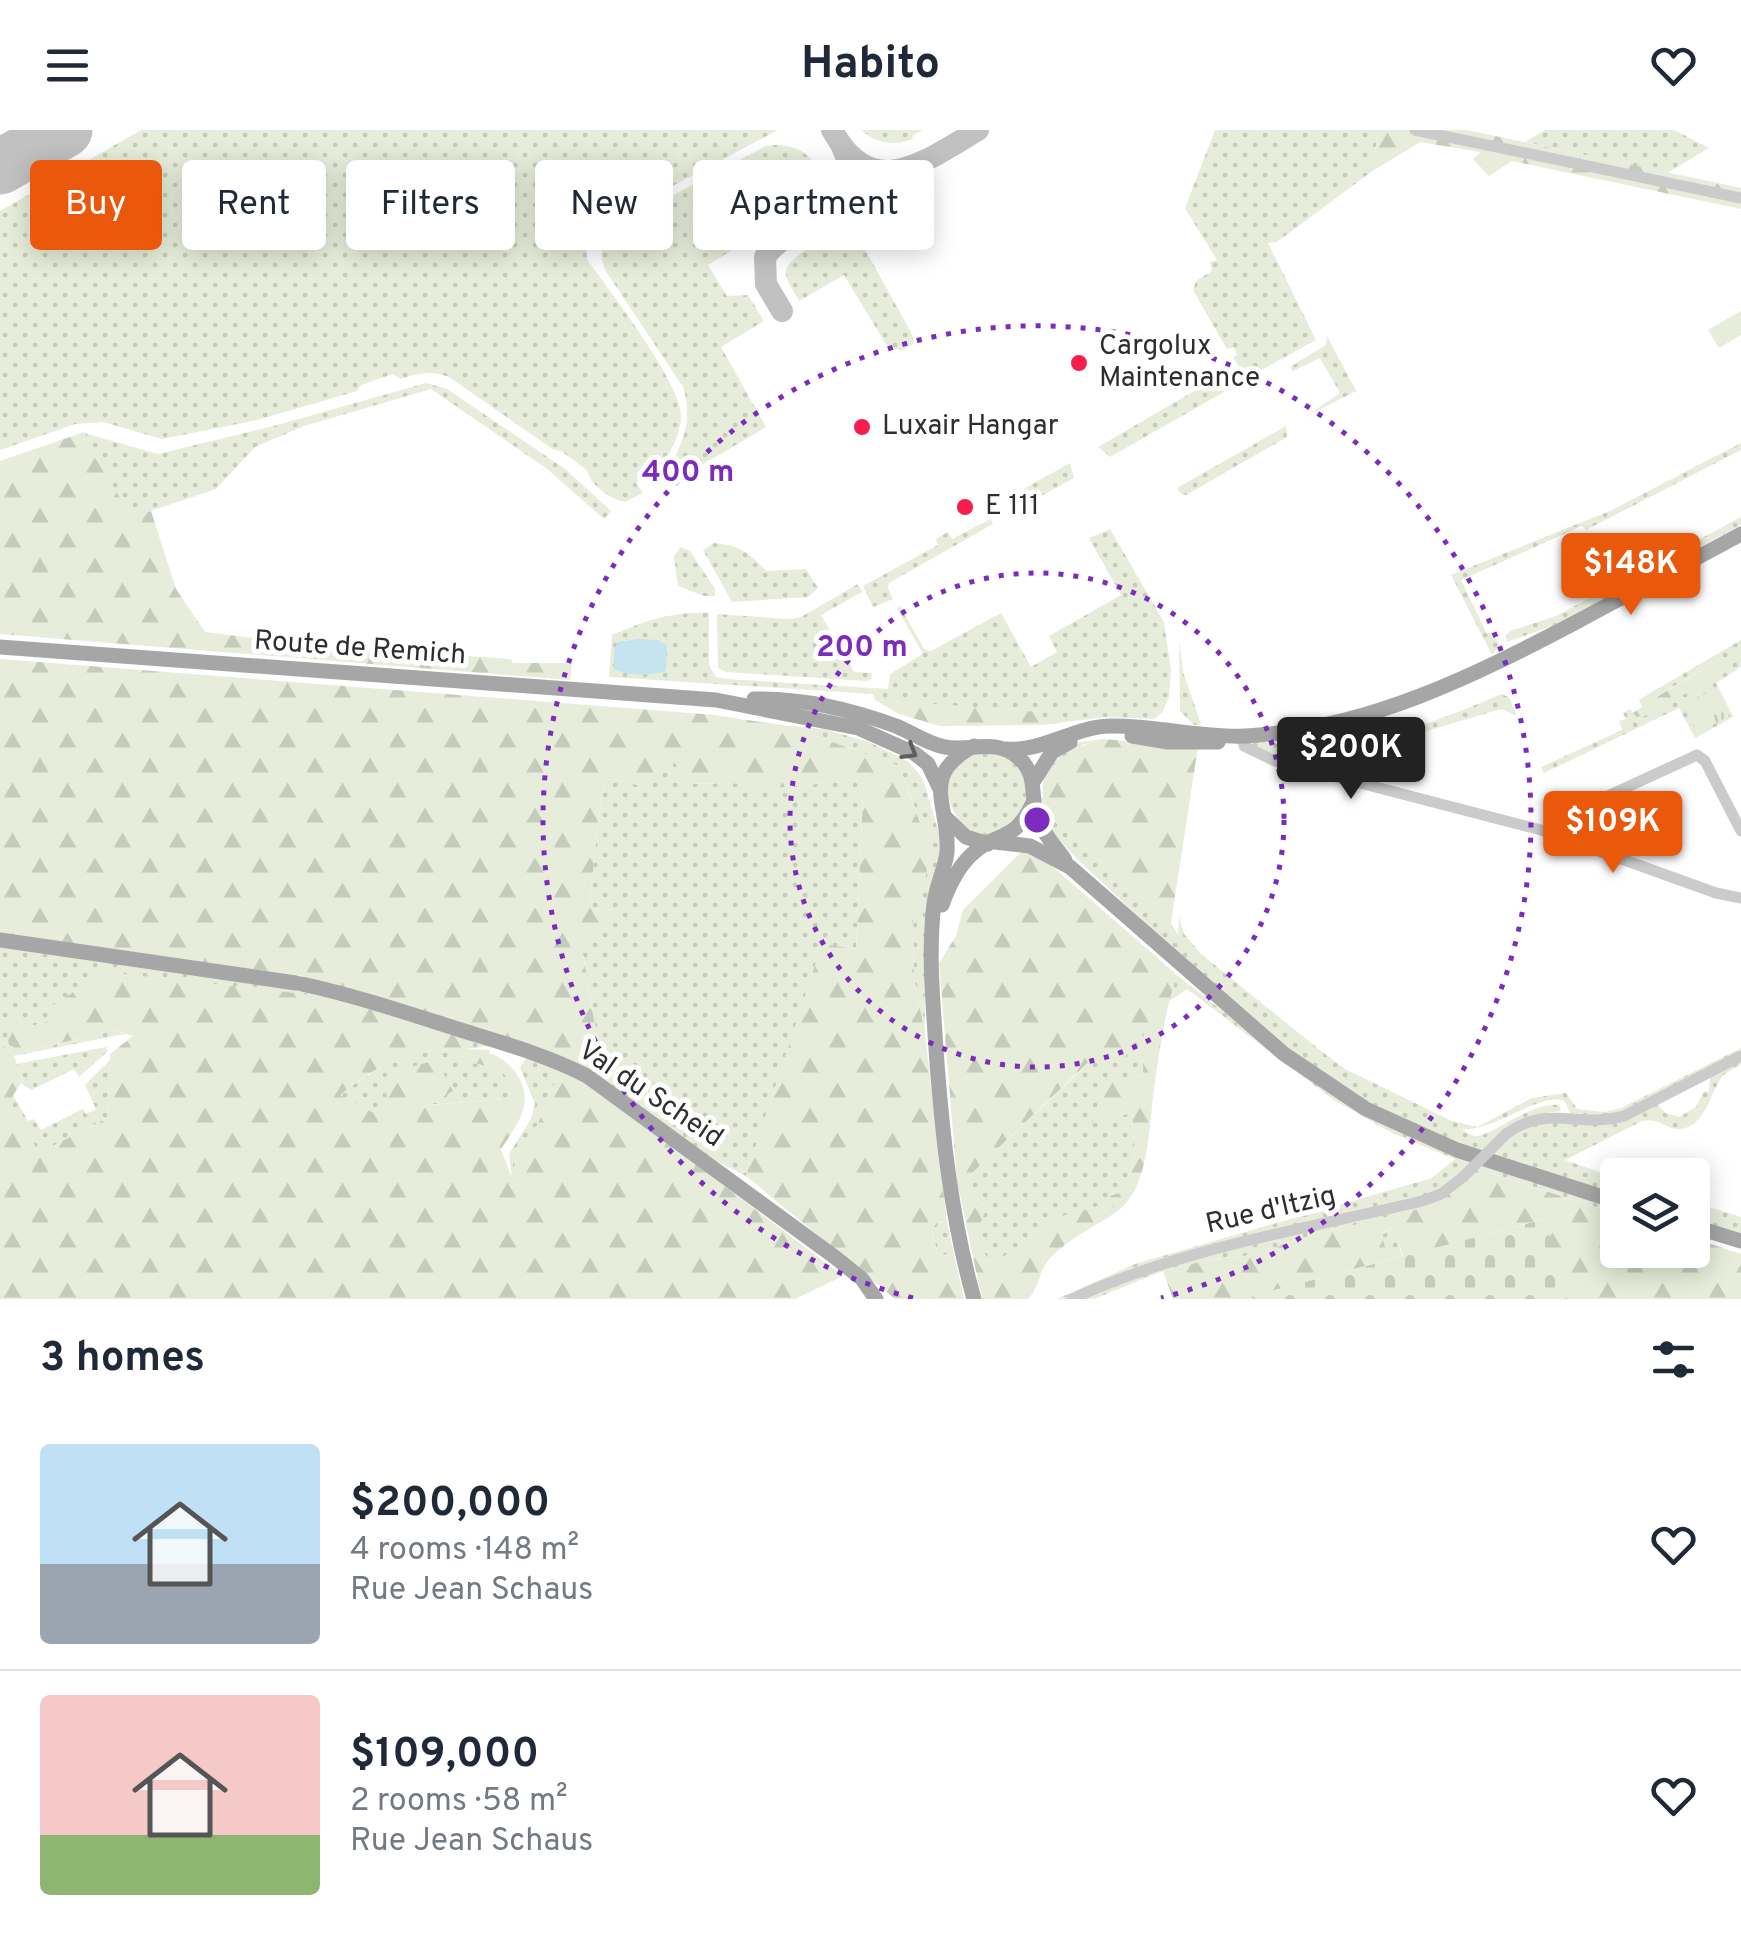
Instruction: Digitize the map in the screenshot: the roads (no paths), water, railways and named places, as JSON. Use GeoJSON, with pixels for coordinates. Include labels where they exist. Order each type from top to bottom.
{"type":"FeatureCollection","features":[{"type":"Feature","properties":{"kind":"main road"},"geometry":{"type":"LineString","coordinates":[[1006,750],[1026,749],[1104,726],[1242,736],[1366,715],[1454,684],[1741,534]]}},
{"type":"Feature","properties":{"kind":"main road","name":"Route de Remich"},"geometry":{"type":"LineString","coordinates":[[0,647],[716,700],[766,699],[837,707],[900,728],[932,744],[974,746]]}},
{"type":"Feature","properties":{"kind":"main road","name":"Route de Remich"},"geometry":{"type":"LineString","coordinates":[[716,700],[858,728],[914,752],[928,764],[939,786]]}},
{"type":"Feature","properties":{"kind":"main road"},"geometry":{"type":"LineString","coordinates":[[1033,782],[1052,752],[1093,736],[1126,731],[1158,735],[1167,728]]}},
{"type":"Feature","properties":{"kind":"main road"},"geometry":{"type":"LineString","coordinates":[[1093,736],[1125,735],[1192,743],[1242,736]]}},
{"type":"Feature","properties":{"kind":"main road"},"geometry":{"type":"LineString","coordinates":[[972,1299],[948,1183],[932,996],[934,902],[946,857],[945,816],[939,786],[943,772],[953,760],[974,746],[991,745],[1021,760],[1033,782],[1037,818],[1070,868]]}},
{"type":"Feature","properties":{"kind":"main road"},"geometry":{"type":"LineString","coordinates":[[933,928],[948,887],[970,855],[1016,831],[1034,800]]}},
{"type":"Feature","properties":{"kind":"main road"},"geometry":{"type":"LineString","coordinates":[[945,816],[966,837],[1030,846],[1070,868],[1284,1054],[1366,1109],[1457,1150],[1600,1196]]}},
{"type":"Feature","properties":{"kind":"main road","name":"Val du Scheid"},"geometry":{"type":"LineString","coordinates":[[0,940],[299,983],[344,993],[564,1064],[587,1076],[836,1258],[862,1279],[876,1299]]}},
{"type":"Feature","properties":{"kind":"main road"},"geometry":{"type":"LineString","coordinates":[[1710,1232],[1741,1241]]}},
{"type":"Feature","properties":{"kind":"street"},"geometry":{"type":"LineString","coordinates":[[1416,130],[1741,198]]}},
{"type":"Feature","properties":{"kind":"street"},"geometry":{"type":"LineString","coordinates":[[1242,736],[1244,746],[1275,761],[1561,836],[1741,895]]}},
{"type":"Feature","properties":{"kind":"street"},"geometry":{"type":"LineString","coordinates":[[1561,836],[1560,823],[1565,816],[1697,755],[1705,761],[1741,830]]}},
{"type":"Feature","properties":{"kind":"street","name":"Rue d'Itzig"},"geometry":{"type":"LineString","coordinates":[[1073,1299],[1178,1258],[1422,1201],[1441,1194],[1463,1177],[1521,1123],[1543,1117],[1606,1121],[1624,1116],[1741,1056]]}},
{"type":"Feature","properties":{"kind":"water"},"geometry":{"type":"Polygon","coordinates":[[[658,640],[667,645],[666,671],[640,674],[614,669],[618,642],[658,640]]]}},
{"type":"Feature","properties":{"kind":"place","name":"Cargolux Maintenance"},"geometry":{"type":"Point","coordinates":[1079,363]}},
{"type":"Feature","properties":{"kind":"place","name":"Luxair Hangar"},"geometry":{"type":"Point","coordinates":[862,427]}},
{"type":"Feature","properties":{"kind":"place","name":"E 111"},"geometry":{"type":"Point","coordinates":[965,507]}}]}
